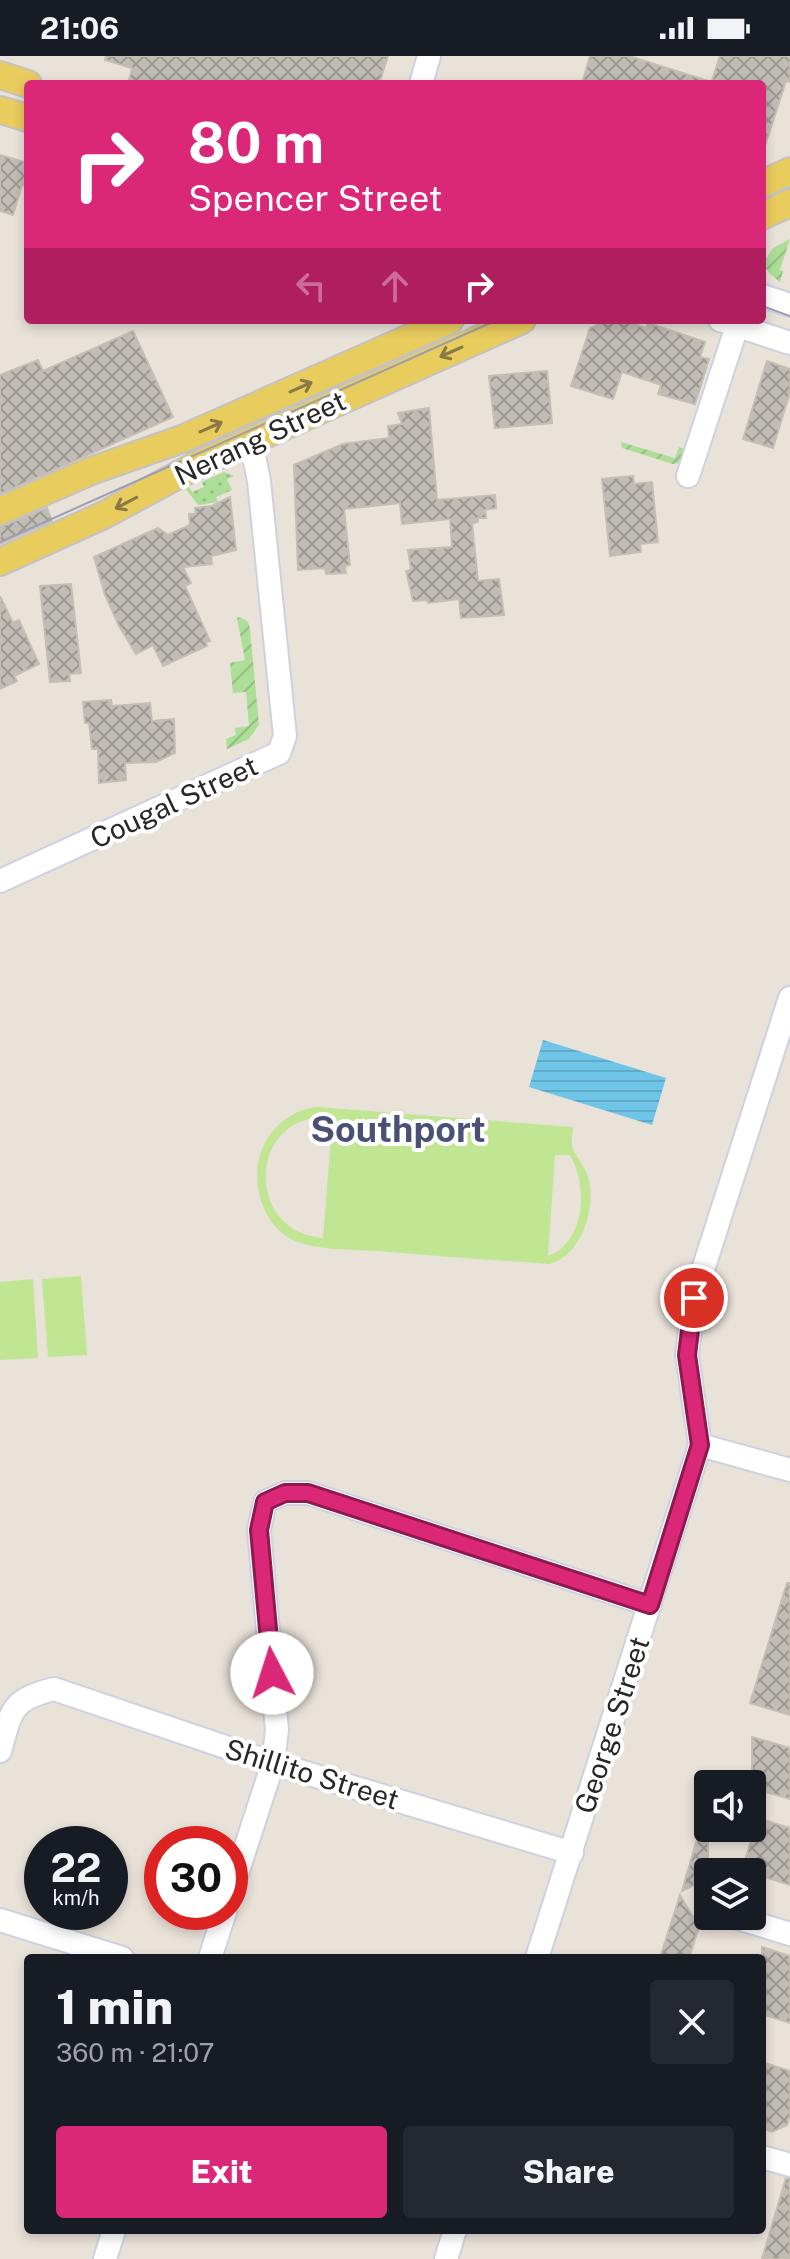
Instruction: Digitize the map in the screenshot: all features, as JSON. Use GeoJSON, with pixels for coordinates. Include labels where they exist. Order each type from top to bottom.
{"type":"FeatureCollection","features":[{"type":"Feature","properties":{"kind":"main road"},"geometry":{"type":"LineString","coordinates":[[0,75],[24,83]]}},
{"type":"Feature","properties":{"kind":"main road"},"geometry":{"type":"LineString","coordinates":[[0,110],[24,117]]}},
{"type":"Feature","properties":{"kind":"main road"},"geometry":{"type":"LineString","coordinates":[[766,182],[790,171]]}},
{"type":"Feature","properties":{"kind":"main road"},"geometry":{"type":"LineString","coordinates":[[766,214],[790,203]]}},
{"type":"Feature","properties":{"kind":"main road","name":"Nerang Street"},"geometry":{"type":"LineString","coordinates":[[0,511],[91,471],[182,439],[441,324]]}},
{"type":"Feature","properties":{"kind":"main road","name":"Nerang Street"},"geometry":{"type":"LineString","coordinates":[[0,562],[104,515],[195,466],[513,324]]}},
{"type":"Feature","properties":{"kind":"street"},"geometry":{"type":"LineString","coordinates":[[422,80],[429,56]]}},
{"type":"Feature","properties":{"kind":"street"},"geometry":{"type":"LineString","coordinates":[[766,297],[790,305]]}},
{"type":"Feature","properties":{"kind":"street"},"geometry":{"type":"LineString","coordinates":[[688,476],[729,324]]}},
{"type":"Feature","properties":{"kind":"street"},"geometry":{"type":"LineString","coordinates":[[732,324],[790,343]]}},
{"type":"Feature","properties":{"kind":"street","name":"Cougal Street"},"geometry":{"type":"LineString","coordinates":[[0,881],[279,753],[285,736],[262,511],[257,470],[246,443]]}},
{"type":"Feature","properties":{"kind":"street"},"geometry":{"type":"LineString","coordinates":[[790,998],[694,1298],[687,1355],[700,1445],[790,1470]]}},
{"type":"Feature","properties":{"kind":"street","name":"George Street"},"geometry":{"type":"LineString","coordinates":[[538,1954],[700,1445]]}},
{"type":"Feature","properties":{"kind":"street"},"geometry":{"type":"LineString","coordinates":[[248,1840],[273,1763],[277,1730],[259,1530],[265,1502],[285,1493],[308,1493],[650,1605]]}},
{"type":"Feature","properties":{"kind":"street","name":"Shillito Street"},"geometry":{"type":"LineString","coordinates":[[0,1751],[12,1711],[27,1696],[54,1689],[273,1763],[572,1853]]}},
{"type":"Feature","properties":{"kind":"street"},"geometry":{"type":"LineString","coordinates":[[0,1920],[109,1954]]}},
{"type":"Feature","properties":{"kind":"street"},"geometry":{"type":"LineString","coordinates":[[766,1927],[790,1934]]}},
{"type":"Feature","properties":{"kind":"street"},"geometry":{"type":"LineString","coordinates":[[211,1954],[219,1930]]}},
{"type":"Feature","properties":{"kind":"street"},"geometry":{"type":"LineString","coordinates":[[766,2158],[790,2165]]}},
{"type":"Feature","properties":{"kind":"street"},"geometry":{"type":"LineString","coordinates":[[105,2259],[113,2234]]}},
{"type":"Feature","properties":{"kind":"street"},"geometry":{"type":"LineString","coordinates":[[446,2259],[454,2234]]}},
{"type":"Feature","properties":{"kind":"green space"},"geometry":{"type":"Polygon","coordinates":[[[790,239],[780,270],[783,271],[780,282],[766,268],[766,258],[773,248],[790,239]]]}},
{"type":"Feature","properties":{"kind":"green space"},"geometry":{"type":"Polygon","coordinates":[[[621,442],[675,458],[679,447],[685,449],[680,463],[673,464],[622,448],[621,442]]]}},
{"type":"Feature","properties":{"kind":"green space"},"geometry":{"type":"Polygon","coordinates":[[[224,472],[234,476],[227,479],[232,490],[216,497],[218,502],[198,505],[186,489],[189,487],[192,492],[204,487],[202,482],[224,472]]]}},
{"type":"Feature","properties":{"kind":"green space"},"geometry":{"type":"Polygon","coordinates":[[[237,618],[248,622],[250,629],[259,725],[249,739],[227,749],[226,739],[236,735],[235,728],[249,726],[246,692],[233,693],[230,663],[245,660],[237,618]]]}},
{"type":"Feature","properties":{"kind":"green space"},"geometry":{"type":"Polygon","coordinates":[[[317,1107],[573,1127],[572,1146],[587,1174],[591,1197],[582,1233],[569,1253],[549,1264],[335,1249],[293,1240],[283,1234],[267,1215],[259,1191],[258,1166],[260,1155],[274,1129],[289,1117],[317,1107]],[[315,1118],[293,1126],[277,1140],[268,1159],[266,1180],[270,1200],[281,1218],[299,1232],[323,1238],[331,1137],[313,1135],[315,1118]],[[555,1155],[548,1256],[561,1249],[570,1239],[580,1212],[580,1181],[576,1167],[570,1155],[555,1155]]]}},
{"type":"Feature","properties":{"kind":"green space"},"geometry":{"type":"Polygon","coordinates":[[[81,1276],[87,1355],[48,1357],[42,1279],[81,1276]]]}},
{"type":"Feature","properties":{"kind":"green space"},"geometry":{"type":"Polygon","coordinates":[[[33,1279],[38,1358],[0,1360],[0,1282],[33,1279]]]}},
{"type":"Feature","properties":{"kind":"water"},"geometry":{"type":"Polygon","coordinates":[[[543,1040],[666,1078],[652,1125],[529,1087],[543,1040]]]}},
{"type":"Feature","properties":{"kind":"building"},"geometry":{"type":"Polygon","coordinates":[[[106,56],[388,56],[380,80],[129,80],[132,68],[105,60],[106,56]]]}},
{"type":"Feature","properties":{"kind":"building"},"geometry":{"type":"Polygon","coordinates":[[[590,56],[629,56],[705,80],[583,80],[590,56]]]}},
{"type":"Feature","properties":{"kind":"building"},"geometry":{"type":"Polygon","coordinates":[[[720,56],[790,56],[790,82],[786,81],[766,143],[766,80],[712,80],[720,56]]]}},
{"type":"Feature","properties":{"kind":"building"},"geometry":{"type":"Polygon","coordinates":[[[0,155],[24,162],[24,186],[13,215],[0,211],[0,155]]]}},
{"type":"Feature","properties":{"kind":"building"},"geometry":{"type":"Polygon","coordinates":[[[600,324],[634,324],[646,328],[651,324],[705,342],[700,357],[709,359],[695,404],[658,394],[661,385],[622,372],[613,399],[571,386],[590,328],[600,324]]]}},
{"type":"Feature","properties":{"kind":"building"},"geometry":{"type":"Polygon","coordinates":[[[133,331],[173,417],[0,494],[0,375],[38,360],[43,371],[133,331]]]}},
{"type":"Feature","properties":{"kind":"building"},"geometry":{"type":"Polygon","coordinates":[[[767,361],[790,369],[790,392],[773,448],[743,439],[767,361]]]}},
{"type":"Feature","properties":{"kind":"building"},"geometry":{"type":"Polygon","coordinates":[[[547,371],[552,423],[495,428],[489,376],[547,371]]]}},
{"type":"Feature","properties":{"kind":"building"},"geometry":{"type":"Polygon","coordinates":[[[429,408],[437,500],[495,495],[496,508],[485,510],[486,518],[478,518],[478,522],[472,523],[478,581],[499,579],[504,615],[461,618],[459,599],[428,603],[427,600],[413,601],[406,571],[411,570],[408,550],[452,547],[450,519],[402,524],[400,503],[344,509],[350,565],[345,566],[346,573],[326,574],[325,568],[298,570],[294,465],[343,444],[389,438],[388,426],[402,424],[398,413],[429,408]]]}},
{"type":"Feature","properties":{"kind":"building"},"geometry":{"type":"Polygon","coordinates":[[[633,476],[634,484],[652,482],[658,542],[640,544],[641,552],[610,556],[602,479],[633,476]]]}},
{"type":"Feature","properties":{"kind":"building"},"geometry":{"type":"Polygon","coordinates":[[[230,497],[236,550],[211,556],[212,564],[183,567],[191,583],[185,586],[210,641],[206,642],[207,646],[163,666],[153,645],[136,654],[105,595],[94,557],[158,528],[168,535],[190,525],[189,514],[196,514],[195,508],[212,506],[230,497]]]}},
{"type":"Feature","properties":{"kind":"building"},"geometry":{"type":"Polygon","coordinates":[[[47,508],[52,521],[0,544],[0,527],[47,508]]]}},
{"type":"Feature","properties":{"kind":"building"},"geometry":{"type":"Polygon","coordinates":[[[71,584],[81,673],[69,674],[70,681],[50,682],[40,586],[71,584]]]}},
{"type":"Feature","properties":{"kind":"building"},"geometry":{"type":"Polygon","coordinates":[[[0,596],[13,623],[19,620],[39,664],[14,676],[17,681],[0,689],[0,596]]]}},
{"type":"Feature","properties":{"kind":"building"},"geometry":{"type":"Polygon","coordinates":[[[111,700],[112,706],[150,703],[152,721],[174,719],[175,753],[156,762],[125,763],[126,780],[99,783],[98,749],[92,749],[83,702],[111,700]]]}},
{"type":"Feature","properties":{"kind":"building"},"geometry":{"type":"Polygon","coordinates":[[[787,1583],[790,1583],[790,1715],[750,1703],[787,1583]]]}},
{"type":"Feature","properties":{"kind":"building"},"geometry":{"type":"Polygon","coordinates":[[[752,1737],[790,1748],[790,1799],[766,1792],[766,1770],[752,1770],[752,1737]]]}},
{"type":"Feature","properties":{"kind":"building"},"geometry":{"type":"Polygon","coordinates":[[[766,1820],[790,1828],[790,1885],[766,1878],[766,1858],[746,1858],[751,1842],[766,1842],[766,1820]]]}},
{"type":"Feature","properties":{"kind":"building"},"geometry":{"type":"Polygon","coordinates":[[[696,1842],[708,1842],[708,1858],[694,1858],[694,1885],[682,1891],[696,1842]]]}},
{"type":"Feature","properties":{"kind":"building"},"geometry":{"type":"Polygon","coordinates":[[[680,1895],[694,1919],[694,1930],[698,1930],[690,1954],[661,1954],[680,1895]]]}},
{"type":"Feature","properties":{"kind":"building"},"geometry":{"type":"Polygon","coordinates":[[[762,1947],[790,1956],[790,2023],[766,2015],[766,1954],[762,1954],[762,1947]]]}},
{"type":"Feature","properties":{"kind":"building"},"geometry":{"type":"Polygon","coordinates":[[[766,2063],[790,2071],[790,2116],[787,2125],[772,2132],[766,2130],[766,2063]]]}},
{"type":"Feature","properties":{"kind":"building"},"geometry":{"type":"Polygon","coordinates":[[[786,2178],[790,2179],[790,2259],[762,2259],[786,2178]]]}},
{"type":"Feature","properties":{"kind":"tram line"},"geometry":{"type":"LineString","coordinates":[[766,307],[790,316]]}},
{"type":"Feature","properties":{"kind":"tram line"},"geometry":{"type":"LineString","coordinates":[[0,542],[488,324]]}},
{"type":"Feature","properties":{"kind":"district","name":"Southport"},"geometry":{"type":"Point","coordinates":[398,1129]}},
{"type":"Feature","properties":{"kind":"route"},"geometry":{"type":"LineString","coordinates":[[272,1673],[259,1530],[265,1502],[285,1493],[308,1493],[650,1605],[700,1445],[687,1355],[694,1298]]}}]}
